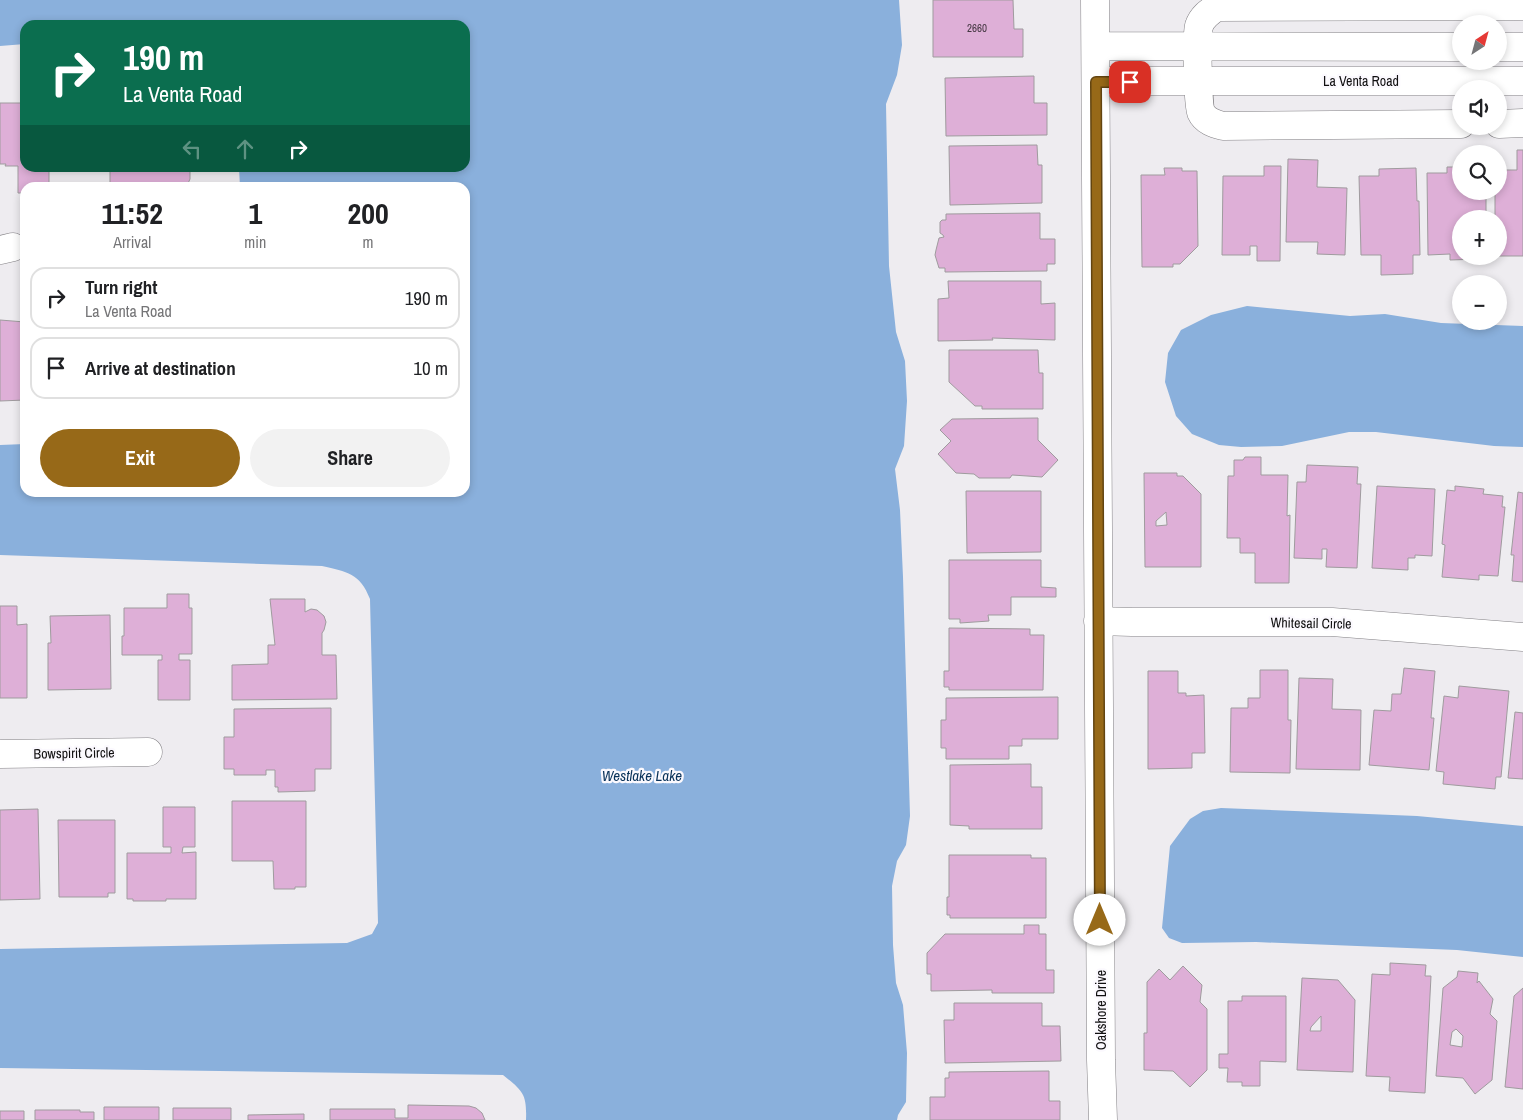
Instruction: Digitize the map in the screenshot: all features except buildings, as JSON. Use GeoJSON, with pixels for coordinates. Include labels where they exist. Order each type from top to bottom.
{"type":"FeatureCollection","features":[{"type":"Feature","properties":{"kind":"street","name":"Oakshore Drive"},"geometry":{"type":"LineString","coordinates":[[1095,0],[1101,1060],[1103,1120]]}},
{"type":"Feature","properties":{"kind":"street"},"geometry":{"type":"LineString","coordinates":[[1452,124],[1223,126],[1209,122],[1201,112],[1198,27],[1207,13],[1217,7],[1523,6]]}},
{"type":"Feature","properties":{"kind":"street"},"geometry":{"type":"LineString","coordinates":[[1096,46],[1452,47]]}},
{"type":"Feature","properties":{"kind":"street"},"geometry":{"type":"LineString","coordinates":[[1508,47],[1523,47]]}},
{"type":"Feature","properties":{"kind":"street","name":"La Venta Road"},"geometry":{"type":"LineString","coordinates":[[1096,82],[1523,81]]}},
{"type":"Feature","properties":{"kind":"street"},"geometry":{"type":"LineString","coordinates":[[1507,124],[1523,124]]}},
{"type":"Feature","properties":{"kind":"street","name":"Whitesail Circle"},"geometry":{"type":"LineString","coordinates":[[1098,621],[1332,622],[1523,637]]}},
{"type":"Feature","properties":{"kind":"street","name":"Bowspirit Circle"},"geometry":{"type":"LineString","coordinates":[[0,754],[148,752]]}},
{"type":"Feature","properties":{"kind":"water","name":"Westlake Lake"},"geometry":{"type":"Polygon","coordinates":[[[0,0],[899,0],[902,45],[897,75],[886,104],[889,266],[896,332],[905,361],[907,401],[904,446],[895,469],[900,510],[903,577],[910,816],[906,845],[897,861],[892,886],[896,983],[903,1005],[907,1053],[906,1102],[897,1120],[526,1120],[526,1104],[522,1094],[503,1075],[0,1068],[0,949],[347,943],[372,934],[378,923],[370,599],[362,584],[346,572],[322,566],[0,555],[0,445],[20,444],[20,497],[470,497],[470,182],[240,182],[239,172],[470,172],[470,20],[20,20],[20,44],[0,46],[0,0]]]}},
{"type":"Feature","properties":{"kind":"water"},"geometry":{"type":"Polygon","coordinates":[[[1247,306],[1350,316],[1385,314],[1452,323],[1452,330],[1507,330],[1507,325],[1523,326],[1523,447],[1494,446],[1376,432],[1349,432],[1282,446],[1241,447],[1219,445],[1192,434],[1176,416],[1165,382],[1168,353],[1181,330],[1211,315],[1247,306]]]}},
{"type":"Feature","properties":{"kind":"water"},"geometry":{"type":"Polygon","coordinates":[[[1221,808],[1417,816],[1523,826],[1523,957],[1457,950],[1256,942],[1182,943],[1169,938],[1162,928],[1170,846],[1190,819],[1203,811],[1221,808]]]}},
{"type":"Feature","properties":{"kind":"route"},"geometry":{"type":"LineString","coordinates":[[1100,920],[1096,82],[1130,82]]}}]}
